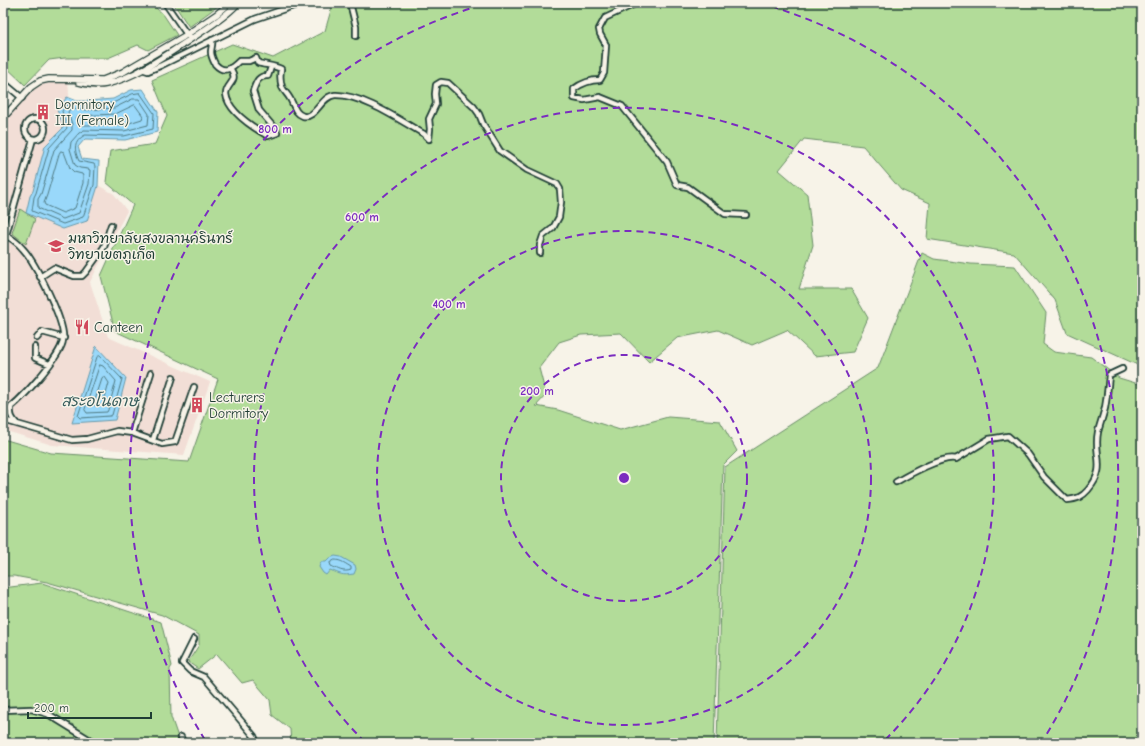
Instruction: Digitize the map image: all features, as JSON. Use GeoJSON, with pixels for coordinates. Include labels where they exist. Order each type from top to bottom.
{"type":"FeatureCollection","features":[{"type":"Feature","properties":{"kind":"street"},"geometry":{"type":"LineString","coordinates":[[165,3],[188,37]]}},
{"type":"Feature","properties":{"kind":"street"},"geometry":{"type":"LineString","coordinates":[[68,80],[88,85],[104,84],[132,75],[188,37],[230,3]]}},
{"type":"Feature","properties":{"kind":"street"},"geometry":{"type":"LineString","coordinates":[[3,118],[31,87],[40,81],[49,79],[103,80],[116,75],[141,63],[221,18],[238,3]]}},
{"type":"Feature","properties":{"kind":"street"},"geometry":{"type":"LineString","coordinates":[[142,69],[148,71],[254,19],[302,3]]}},
{"type":"Feature","properties":{"kind":"street"},"geometry":{"type":"LineString","coordinates":[[350,3],[356,27],[356,36]]}},
{"type":"Feature","properties":{"kind":"street"},"geometry":{"type":"LineString","coordinates":[[637,3],[605,18],[599,29],[606,45],[604,73],[600,80],[590,80],[574,89],[574,98],[584,100],[600,97],[622,106],[668,162],[677,185],[688,186],[725,214],[746,215]]}},
{"type":"Feature","properties":{"kind":"street"},"geometry":{"type":"LineString","coordinates":[[212,40],[212,60],[220,68],[225,70],[239,61],[249,61],[256,58],[258,63],[281,69],[280,80],[282,87],[290,97],[294,110],[304,116],[308,116],[313,113],[327,98],[334,95],[355,98],[386,111],[424,134],[429,139],[430,119],[436,104],[436,86],[441,82],[448,82],[479,114],[485,129],[500,151],[527,170],[557,184],[560,189],[561,202],[559,217],[553,228],[543,236],[540,245],[540,253]]}},
{"type":"Feature","properties":{"kind":"street"},"geometry":{"type":"LineString","coordinates":[[230,68],[234,77],[227,89],[226,95],[229,102],[234,110],[247,123],[268,136],[277,133],[259,110],[253,91],[259,78],[268,76],[271,67]]}},
{"type":"Feature","properties":{"kind":"street"},"geometry":{"type":"LineString","coordinates":[[3,82],[22,98]]}},
{"type":"Feature","properties":{"kind":"street"},"geometry":{"type":"LineString","coordinates":[[31,120],[38,120],[43,123],[45,132],[39,139],[33,139],[27,135],[26,125],[31,120]]}},
{"type":"Feature","properties":{"kind":"street"},"geometry":{"type":"LineString","coordinates":[[3,412],[11,408],[49,364],[61,349],[64,338],[59,316],[40,276],[19,244],[4,235],[33,139]]}},
{"type":"Feature","properties":{"kind":"street"},"geometry":{"type":"LineString","coordinates":[[40,276],[54,268],[74,276],[82,276],[104,247],[111,225]]}},
{"type":"Feature","properties":{"kind":"street"},"geometry":{"type":"LineString","coordinates":[[38,338],[42,332],[64,338]]}},
{"type":"Feature","properties":{"kind":"street"},"geometry":{"type":"LineString","coordinates":[[35,347],[35,358],[49,364]]}},
{"type":"Feature","properties":{"kind":"street"},"geometry":{"type":"LineString","coordinates":[[896,482],[943,460],[952,458],[956,459],[989,439],[1008,436],[1028,454],[1044,477],[1060,494],[1067,500],[1077,499],[1086,493],[1095,482],[1099,471],[1099,457],[1096,445],[1109,375],[1122,369]]}},
{"type":"Feature","properties":{"kind":"street"},"geometry":{"type":"LineString","coordinates":[[132,433],[151,373]]}},
{"type":"Feature","properties":{"kind":"street"},"geometry":{"type":"LineString","coordinates":[[153,440],[173,377]]}},
{"type":"Feature","properties":{"kind":"street"},"geometry":{"type":"LineString","coordinates":[[3,420],[72,440],[87,439],[117,432],[132,433],[162,444],[175,442],[194,387]]}},
{"type":"Feature","properties":{"kind":"street"},"geometry":{"type":"LineString","coordinates":[[11,408],[10,413],[12,418],[19,425]]}},
{"type":"Feature","properties":{"kind":"street"},"geometry":{"type":"LineString","coordinates":[[194,639],[182,663],[190,671],[204,677],[254,736],[257,743]]}},
{"type":"Feature","properties":{"kind":"street"},"geometry":{"type":"LineString","coordinates":[[3,710],[32,710],[48,714],[95,743]]}},
{"type":"Feature","properties":{"kind":"street"},"geometry":{"type":"LineString","coordinates":[[181,737],[183,743]]}},
{"type":"Feature","properties":{"kind":"shaded area","name":"มหาวิทยาลัยสงขลานครินทร์ วิทยาเขตภูเก็ต"},"geometry":{"type":"Polygon","coordinates":[[[68,79],[74,172],[114,194],[127,211],[90,282],[108,337],[210,382],[184,455],[52,445],[3,430],[3,119],[31,87],[68,79]]]}},
{"type":"Feature","properties":{"kind":"green space"},"geometry":{"type":"Polygon","coordinates":[[[3,3],[150,3],[163,14],[177,35],[148,50],[138,45],[108,58],[65,58],[49,60],[25,85],[3,64],[3,3]]]}},
{"type":"Feature","properties":{"kind":"green space"},"geometry":{"type":"Polygon","coordinates":[[[172,3],[222,3],[189,27],[172,3]]]}},
{"type":"Feature","properties":{"kind":"green space"},"geometry":{"type":"Polygon","coordinates":[[[333,3],[1142,3],[1142,367],[1067,333],[1055,300],[1014,253],[927,239],[930,203],[901,190],[863,146],[804,139],[779,170],[807,194],[813,245],[799,289],[851,289],[868,318],[853,352],[815,356],[787,330],[752,345],[718,330],[677,338],[649,362],[621,333],[581,335],[559,342],[539,368],[546,395],[536,406],[558,410],[620,430],[668,417],[720,421],[737,451],[723,465],[714,743],[291,743],[290,729],[272,715],[270,700],[253,680],[242,683],[217,654],[198,669],[188,662],[199,645],[199,635],[162,615],[47,582],[14,576],[3,576],[3,439],[51,453],[189,462],[218,379],[115,331],[101,276],[133,205],[106,182],[110,151],[155,144],[167,116],[152,80],[232,44],[273,58],[325,31],[333,3]]]}},
{"type":"Feature","properties":{"kind":"green space"},"geometry":{"type":"Polygon","coordinates":[[[20,209],[35,219],[26,244],[12,233],[20,209]]]}},
{"type":"Feature","properties":{"kind":"green space"},"geometry":{"type":"Polygon","coordinates":[[[922,253],[934,259],[971,264],[1015,266],[1046,313],[1043,344],[1054,352],[1091,357],[1119,378],[1142,385],[1142,743],[717,743],[725,467],[878,368],[922,253]]]}},
{"type":"Feature","properties":{"kind":"green space"},"geometry":{"type":"Polygon","coordinates":[[[42,583],[161,622],[172,666],[170,669],[171,717],[180,743],[3,743],[3,588],[42,583]]]}},
{"type":"Feature","properties":{"kind":"water"},"geometry":{"type":"Polygon","coordinates":[[[143,89],[158,112],[157,132],[125,140],[85,139],[78,147],[82,159],[99,161],[98,186],[87,221],[63,229],[26,213],[45,146],[64,127],[57,110],[67,97],[77,101],[113,99],[131,90],[143,89]]]}},
{"type":"Feature","properties":{"kind":"water","name":"สระอโนดาษ"},"geometry":{"type":"Polygon","coordinates":[[[96,346],[126,378],[115,420],[72,423],[96,346]]]}},
{"type":"Feature","properties":{"kind":"water"},"geometry":{"type":"Polygon","coordinates":[[[335,556],[341,557],[355,565],[356,569],[354,574],[344,575],[330,570],[326,575],[323,573],[319,567],[321,562],[326,562],[335,556]]]}},
{"type":"Feature","properties":{"kind":"tunnel"},"geometry":{"type":"LineString","coordinates":[[35,347],[37,338]]}},
{"type":"Feature","properties":{"kind":"place","name":"Dormitory III (Female)"},"geometry":{"type":"Point","coordinates":[43,112]}},
{"type":"Feature","properties":{"kind":"place","name":"มหาวิทยาลัยสงขลานครินทร์ วิทยาเขตภูเก็ต"},"geometry":{"type":"Point","coordinates":[56,246]}},
{"type":"Feature","properties":{"kind":"place","name":"Canteen"},"geometry":{"type":"Point","coordinates":[82,327]}},
{"type":"Feature","properties":{"kind":"place","name":"Lecturers Dormitory"},"geometry":{"type":"Point","coordinates":[197,405]}}]}
